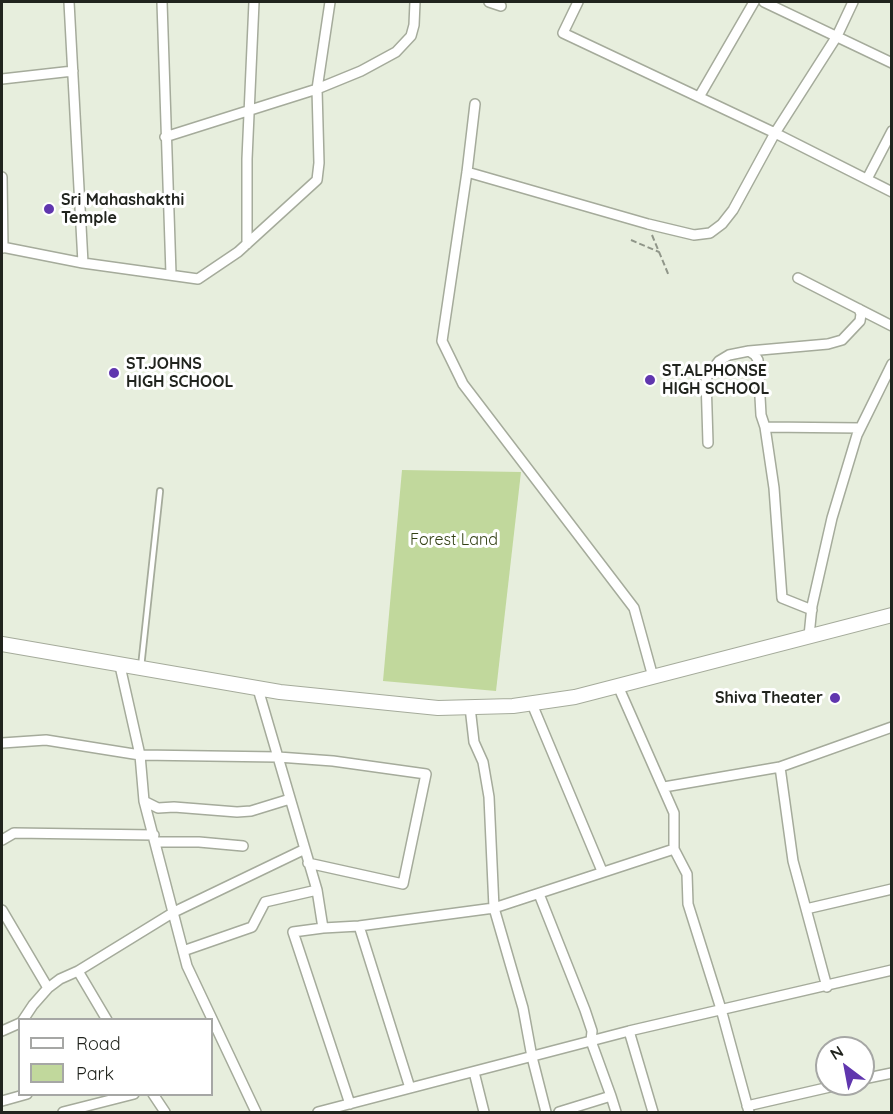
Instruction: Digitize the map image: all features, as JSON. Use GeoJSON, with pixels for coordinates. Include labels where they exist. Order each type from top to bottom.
{"type":"FeatureCollection","features":[{"type":"Feature","properties":{"kind":"street"},"geometry":{"type":"LineString","coordinates":[[69,2],[83,263]]}},
{"type":"Feature","properties":{"kind":"street"},"geometry":{"type":"LineString","coordinates":[[162,2],[171,274]]}},
{"type":"Feature","properties":{"kind":"street"},"geometry":{"type":"LineString","coordinates":[[247,244],[249,110],[254,2]]}},
{"type":"Feature","properties":{"kind":"street"},"geometry":{"type":"LineString","coordinates":[[2,177],[2,247],[83,263],[198,279],[247,244],[317,180],[319,163],[317,89],[330,2]]}},
{"type":"Feature","properties":{"kind":"street"},"geometry":{"type":"LineString","coordinates":[[165,137],[317,89],[361,71],[396,52],[411,36],[415,2]]}},
{"type":"Feature","properties":{"kind":"street"},"geometry":{"type":"LineString","coordinates":[[489,2],[501,6]]}},
{"type":"Feature","properties":{"kind":"street"},"geometry":{"type":"LineString","coordinates":[[578,2],[563,33],[775,133],[891,192]]}},
{"type":"Feature","properties":{"kind":"street"},"geometry":{"type":"LineString","coordinates":[[699,97],[754,2]]}},
{"type":"Feature","properties":{"kind":"street"},"geometry":{"type":"LineString","coordinates":[[764,2],[891,63]]}},
{"type":"Feature","properties":{"kind":"street"},"geometry":{"type":"LineString","coordinates":[[467,172],[648,224],[694,235],[711,233],[733,210],[775,133],[837,36],[852,2]]}},
{"type":"Feature","properties":{"kind":"street"},"geometry":{"type":"LineString","coordinates":[[2,79],[73,72]]}},
{"type":"Feature","properties":{"kind":"street"},"geometry":{"type":"LineString","coordinates":[[475,104],[442,341],[463,384],[633,608],[653,677]]}},
{"type":"Feature","properties":{"kind":"street"},"geometry":{"type":"LineString","coordinates":[[867,179],[891,131]]}},
{"type":"Feature","properties":{"kind":"street"},"geometry":{"type":"LineString","coordinates":[[798,278],[891,326]]}},
{"type":"Feature","properties":{"kind":"street"},"geometry":{"type":"LineString","coordinates":[[708,443],[706,378],[719,361],[729,355],[749,351],[828,344],[842,340],[860,321],[859,309]]}},
{"type":"Feature","properties":{"kind":"street"},"geometry":{"type":"LineString","coordinates":[[749,351],[758,360],[761,415],[765,427],[774,488],[782,598],[812,609]]}},
{"type":"Feature","properties":{"kind":"street"},"geometry":{"type":"LineString","coordinates":[[809,636],[812,609],[832,518],[861,428],[891,364]]}},
{"type":"Feature","properties":{"kind":"street"},"geometry":{"type":"LineString","coordinates":[[882,384],[891,389]]}},
{"type":"Feature","properties":{"kind":"street"},"geometry":{"type":"LineString","coordinates":[[765,427],[861,428]]}},
{"type":"Feature","properties":{"kind":"street"},"geometry":{"type":"LineString","coordinates":[[2,644],[258,689],[428,707],[513,706],[575,698],[891,615]]}},
{"type":"Feature","properties":{"kind":"street"},"geometry":{"type":"LineString","coordinates":[[120,666],[140,756],[144,801],[187,966],[211,1018]]}},
{"type":"Feature","properties":{"kind":"street"},"geometry":{"type":"LineString","coordinates":[[618,686],[674,813],[674,849],[687,874],[688,904],[722,1010],[748,1109],[815,1091]]}},
{"type":"Feature","properties":{"kind":"street"},"geometry":{"type":"LineString","coordinates":[[258,689],[317,890],[323,928]]}},
{"type":"Feature","properties":{"kind":"street"},"geometry":{"type":"LineString","coordinates":[[532,704],[602,871]]}},
{"type":"Feature","properties":{"kind":"street"},"geometry":{"type":"LineString","coordinates":[[470,707],[474,742],[483,762],[489,797],[494,908],[523,1008],[546,1113]]}},
{"type":"Feature","properties":{"kind":"street"},"geometry":{"type":"LineString","coordinates":[[664,787],[780,767],[891,727]]}},
{"type":"Feature","properties":{"kind":"street"},"geometry":{"type":"LineString","coordinates":[[2,743],[46,740],[140,756],[278,757],[333,761],[426,774],[404,884],[308,863]]}},
{"type":"Feature","properties":{"kind":"street"},"geometry":{"type":"LineString","coordinates":[[780,767],[793,861],[827,987]]}},
{"type":"Feature","properties":{"kind":"street"},"geometry":{"type":"LineString","coordinates":[[144,801],[158,808],[174,807],[237,812],[251,811],[290,799]]}},
{"type":"Feature","properties":{"kind":"street"},"geometry":{"type":"LineString","coordinates":[[2,840],[14,833],[154,838],[243,846]]}},
{"type":"Feature","properties":{"kind":"street"},"geometry":{"type":"LineString","coordinates":[[23,1018],[48,988],[60,979],[78,971],[174,912],[305,849]]}},
{"type":"Feature","properties":{"kind":"street"},"geometry":{"type":"LineString","coordinates":[[350,1104],[293,932],[359,926],[494,908],[674,849]]}},
{"type":"Feature","properties":{"kind":"street"},"geometry":{"type":"LineString","coordinates":[[806,909],[891,889]]}},
{"type":"Feature","properties":{"kind":"street"},"geometry":{"type":"LineString","coordinates":[[183,951],[252,927],[265,902],[317,890]]}},
{"type":"Feature","properties":{"kind":"street"},"geometry":{"type":"LineString","coordinates":[[539,894],[585,1010],[592,1031],[591,1041],[616,1113]]}},
{"type":"Feature","properties":{"kind":"street"},"geometry":{"type":"LineString","coordinates":[[2,910],[48,988]]}},
{"type":"Feature","properties":{"kind":"street"},"geometry":{"type":"LineString","coordinates":[[359,926],[410,1089]]}},
{"type":"Feature","properties":{"kind":"street"},"geometry":{"type":"LineString","coordinates":[[318,1113],[591,1041],[827,987],[891,970]]}},
{"type":"Feature","properties":{"kind":"street"},"geometry":{"type":"LineString","coordinates":[[78,971],[106,1018]]}},
{"type":"Feature","properties":{"kind":"street"},"geometry":{"type":"LineString","coordinates":[[213,1021],[256,1113]]}},
{"type":"Feature","properties":{"kind":"street"},"geometry":{"type":"LineString","coordinates":[[2,1031],[18,1023]]}},
{"type":"Feature","properties":{"kind":"street"},"geometry":{"type":"LineString","coordinates":[[629,1032],[653,1113]]}},
{"type":"Feature","properties":{"kind":"street"},"geometry":{"type":"LineString","coordinates":[[474,1072],[484,1113]]}},
{"type":"Feature","properties":{"kind":"street"},"geometry":{"type":"LineString","coordinates":[[875,1076],[891,1073]]}},
{"type":"Feature","properties":{"kind":"street"},"geometry":{"type":"LineString","coordinates":[[2,1101],[23,1096]]}},
{"type":"Feature","properties":{"kind":"street"},"geometry":{"type":"LineString","coordinates":[[63,1113],[130,1096]]}},
{"type":"Feature","properties":{"kind":"street"},"geometry":{"type":"LineString","coordinates":[[154,1096],[165,1113]]}},
{"type":"Feature","properties":{"kind":"street"},"geometry":{"type":"LineString","coordinates":[[559,1113],[611,1096]]}},
{"type":"Feature","properties":{"kind":"lane"},"geometry":{"type":"LineString","coordinates":[[141,669],[160,491]]}},
{"type":"Feature","properties":{"kind":"path"},"geometry":{"type":"LineString","coordinates":[[648,224],[669,276]]}},
{"type":"Feature","properties":{"kind":"path"},"geometry":{"type":"LineString","coordinates":[[631,240],[659,252]]}},
{"type":"Feature","properties":{"kind":"green space","name":"Forest Land"},"geometry":{"type":"Polygon","coordinates":[[[402,470],[521,472],[496,691],[383,681],[402,470]]]}},
{"type":"Feature","properties":{"kind":"place","name":"Sri Mahashakthi Temple"},"geometry":{"type":"Point","coordinates":[49,209]}},
{"type":"Feature","properties":{"kind":"place","name":"ST.JOHNS HIGH SCHOOL"},"geometry":{"type":"Point","coordinates":[114,373]}},
{"type":"Feature","properties":{"kind":"place","name":"ST.ALPHONSE HIGH SCHOOL"},"geometry":{"type":"Point","coordinates":[650,380]}},
{"type":"Feature","properties":{"kind":"place","name":"Shiva Theater"},"geometry":{"type":"Point","coordinates":[835,698]}}]}
